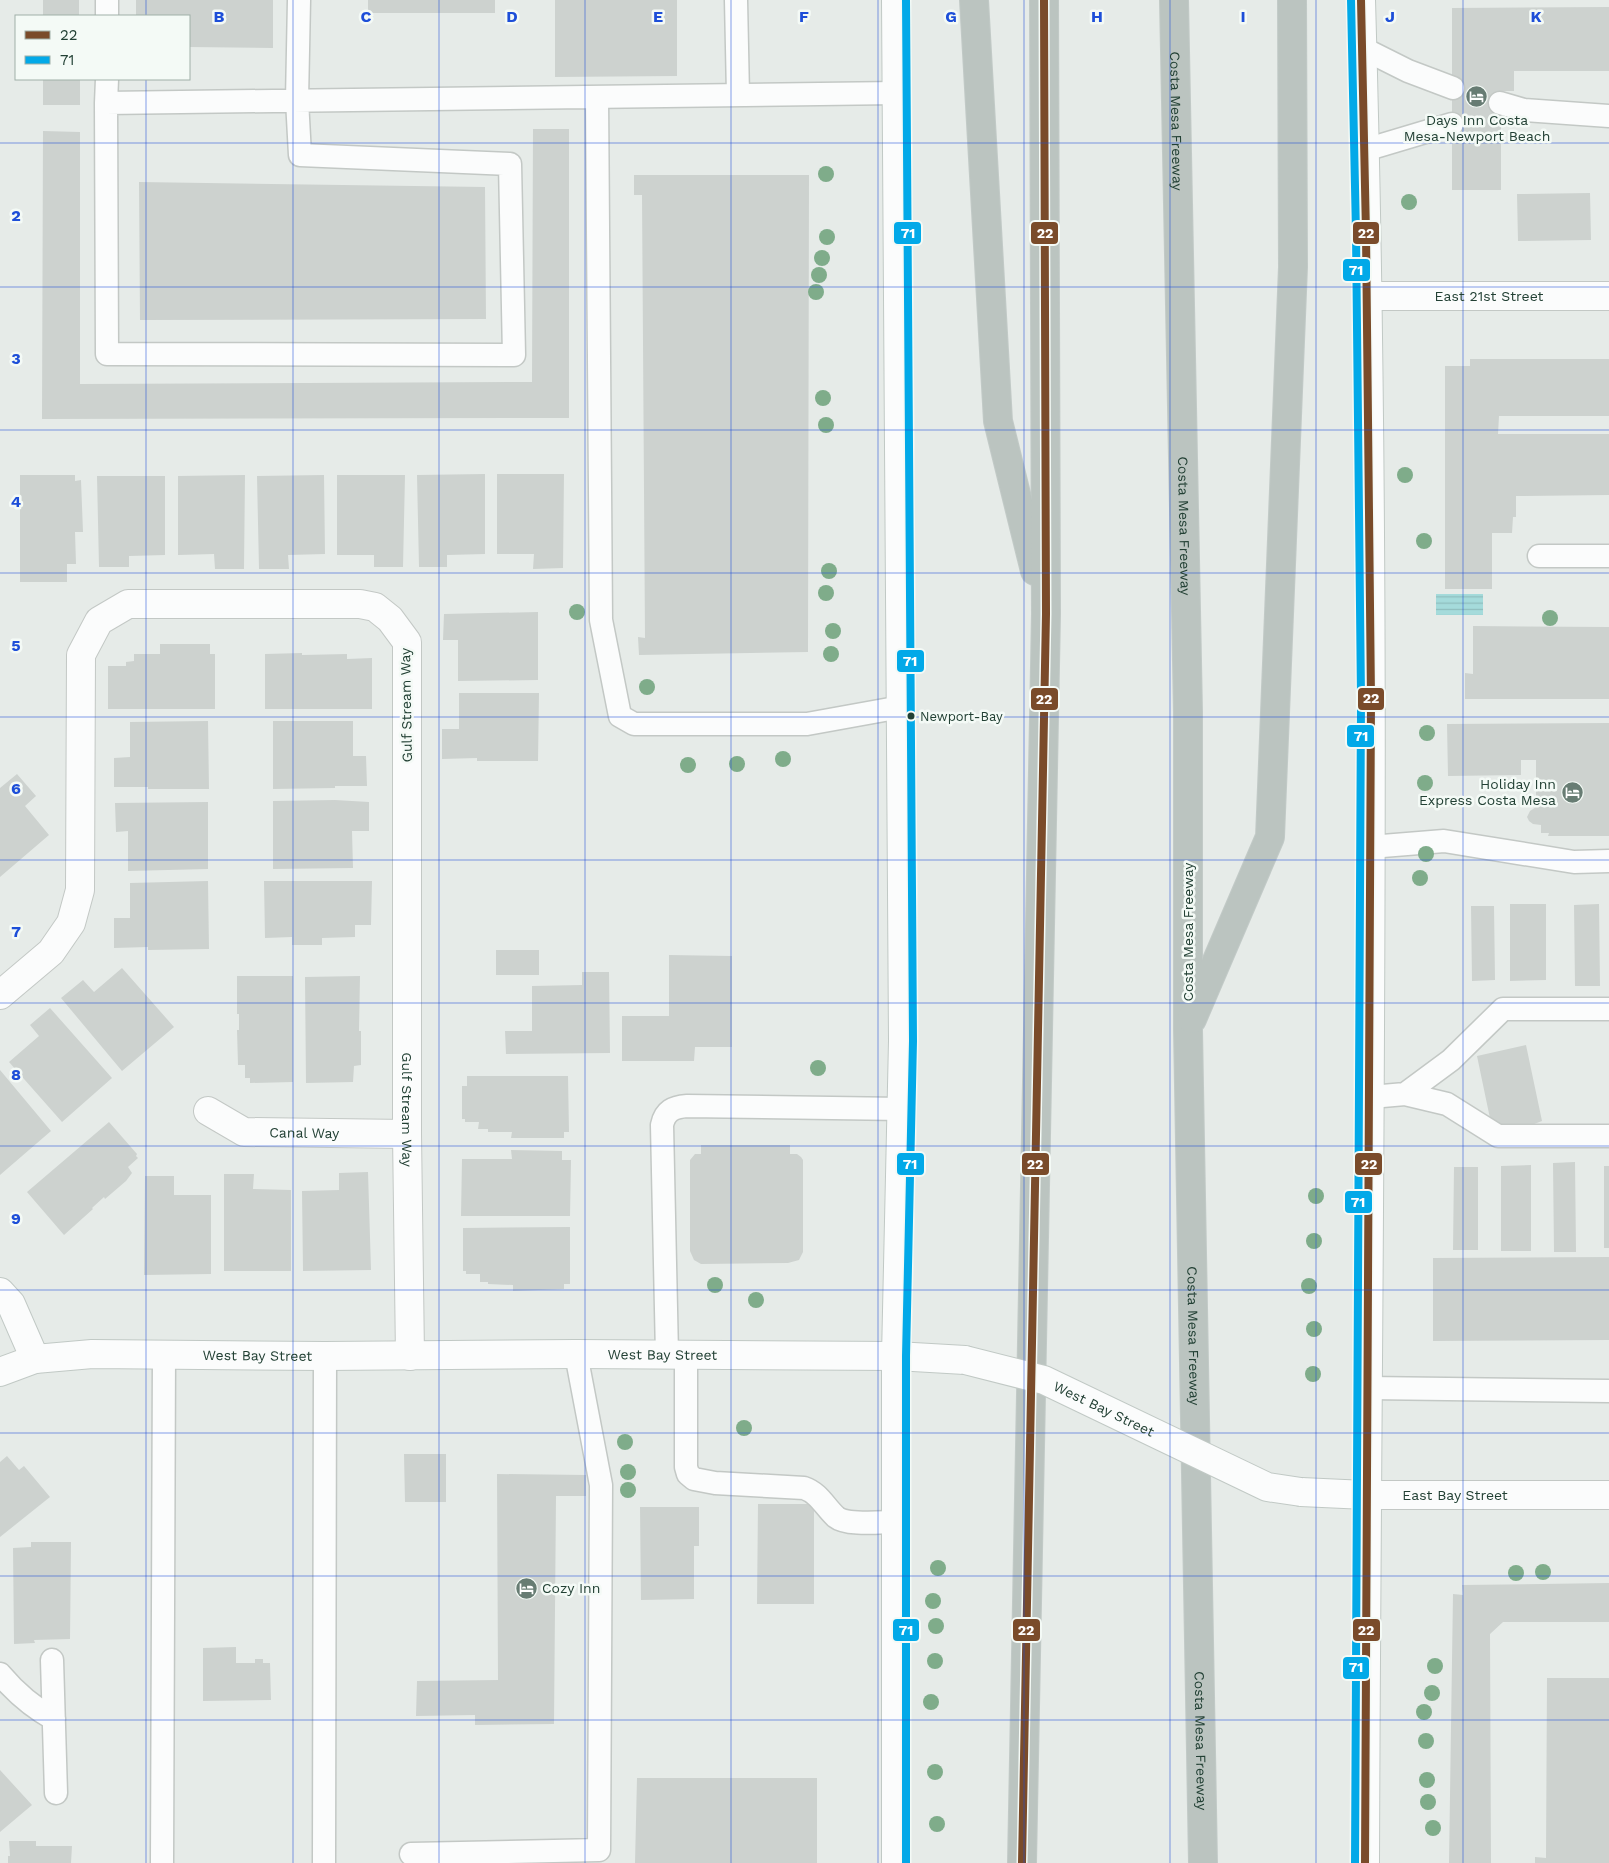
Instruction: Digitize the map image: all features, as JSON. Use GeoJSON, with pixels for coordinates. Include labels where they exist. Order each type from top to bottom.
{"type":"FeatureCollection","features":[{"type":"Feature","properties":{"kind":"highway"},"geometry":{"type":"LineString","coordinates":[[974,0],[998,422],[1046,614]]}},
{"type":"Feature","properties":{"kind":"highway"},"geometry":{"type":"LineString","coordinates":[[1022,1863],[1046,614],[1044,0]]}},
{"type":"Feature","properties":{"kind":"highway","name":"Costa Mesa Freeway"},"geometry":{"type":"LineString","coordinates":[[1174,0],[1188,712],[1188,1030],[1203,1863]]}},
{"type":"Feature","properties":{"kind":"highway"},"geometry":{"type":"LineString","coordinates":[[1188,1030],[1270,836],[1293,267],[1292,0]]}},
{"type":"Feature","properties":{"kind":"main road"},"geometry":{"type":"LineString","coordinates":[[896,0],[903,982],[896,1356],[896,1863]]}},
{"type":"Feature","properties":{"kind":"main road"},"geometry":{"type":"LineString","coordinates":[[1361,0],[1369,296],[1371,1097],[1366,1495],[1365,1863]]}},
{"type":"Feature","properties":{"kind":"main road","name":"East 21st Street"},"geometry":{"type":"LineString","coordinates":[[1369,296],[1609,296]]}},
{"type":"Feature","properties":{"kind":"main road","name":"Gulf Stream Way"},"geometry":{"type":"LineString","coordinates":[[0,994],[51,952],[71,923],[80,890],[81,654],[99,621],[128,604],[360,604],[375,607],[390,619],[406,642],[407,1134],[410,1356]]}},
{"type":"Feature","properties":{"kind":"main road","name":"Canal Way"},"geometry":{"type":"LineString","coordinates":[[208,1111],[244,1132],[407,1134]]}},
{"type":"Feature","properties":{"kind":"main road"},"geometry":{"type":"LineString","coordinates":[[0,1292],[11,1304],[35,1360]]}},
{"type":"Feature","properties":{"kind":"main road","name":"West Bay Street"},"geometry":{"type":"LineString","coordinates":[[0,1372],[35,1360],[92,1354],[896,1356],[965,1360],[1044,1380],[1267,1487],[1301,1492]]}},
{"type":"Feature","properties":{"kind":"main road","name":"East Bay Street"},"geometry":{"type":"LineString","coordinates":[[1301,1492],[1366,1495],[1609,1495]]}},
{"type":"Feature","properties":{"kind":"lane"},"geometry":{"type":"LineString","coordinates":[[107,0],[107,15]]}},
{"type":"Feature","properties":{"kind":"lane"},"geometry":{"type":"LineString","coordinates":[[107,80],[107,354],[514,355],[510,164],[300,155],[297,100],[299,0]]}},
{"type":"Feature","properties":{"kind":"lane"},"geometry":{"type":"LineString","coordinates":[[736,0],[738,95]]}},
{"type":"Feature","properties":{"kind":"lane"},"geometry":{"type":"LineString","coordinates":[[1362,48],[1408,72],[1453,88]]}},
{"type":"Feature","properties":{"kind":"lane"},"geometry":{"type":"LineString","coordinates":[[106,103],[897,93]]}},
{"type":"Feature","properties":{"kind":"lane"},"geometry":{"type":"LineString","coordinates":[[597,96],[601,620],[620,716],[634,724],[808,724],[901,707]]}},
{"type":"Feature","properties":{"kind":"lane"},"geometry":{"type":"LineString","coordinates":[[1500,110],[1609,116]]}},
{"type":"Feature","properties":{"kind":"lane"},"geometry":{"type":"LineString","coordinates":[[1365,150],[1452,124]]}},
{"type":"Feature","properties":{"kind":"lane"},"geometry":{"type":"LineString","coordinates":[[1539,556],[1609,556]]}},
{"type":"Feature","properties":{"kind":"lane"},"geometry":{"type":"LineString","coordinates":[[1370,846],[1444,841],[1574,862],[1609,861]]}},
{"type":"Feature","properties":{"kind":"lane"},"geometry":{"type":"LineString","coordinates":[[1405,1094],[1451,1060],[1503,1009],[1609,1009]]}},
{"type":"Feature","properties":{"kind":"lane"},"geometry":{"type":"LineString","coordinates":[[1371,1097],[1405,1094],[1448,1104],[1498,1136],[1609,1136]]}},
{"type":"Feature","properties":{"kind":"lane"},"geometry":{"type":"LineString","coordinates":[[896,1522],[849,1522],[841,1520],[816,1495],[804,1488],[715,1483],[694,1479],[688,1474],[677,1355],[662,1125],[663,1118],[668,1111],[676,1107],[687,1106],[902,1109]]}},
{"type":"Feature","properties":{"kind":"lane"},"geometry":{"type":"LineString","coordinates":[[162,1863],[164,1354]]}},
{"type":"Feature","properties":{"kind":"lane"},"geometry":{"type":"LineString","coordinates":[[411,1854],[598,1850],[601,1485],[576,1354]]}},
{"type":"Feature","properties":{"kind":"lane"},"geometry":{"type":"LineString","coordinates":[[324,1863],[325,1356]]}},
{"type":"Feature","properties":{"kind":"lane"},"geometry":{"type":"LineString","coordinates":[[1368,1388],[1609,1391]]}},
{"type":"Feature","properties":{"kind":"lane"},"geometry":{"type":"LineString","coordinates":[[52,1660],[56,1793]]}},
{"type":"Feature","properties":{"kind":"lane"},"geometry":{"type":"LineString","coordinates":[[0,1674],[16,1693],[37,1710],[54,1719]]}},
{"type":"Feature","properties":{"kind":"water"},"geometry":{"type":"Polygon","coordinates":[[[1436,594],[1483,594],[1483,615],[1436,615],[1436,594]]]}},
{"type":"Feature","properties":{"kind":"building"},"geometry":{"type":"Polygon","coordinates":[[[43,0],[79,0],[79,15],[43,15],[43,0]]]}},
{"type":"Feature","properties":{"kind":"building"},"geometry":{"type":"Polygon","coordinates":[[[136,0],[273,0],[273,48],[190,47],[190,15],[136,15],[136,0]]]}},
{"type":"Feature","properties":{"kind":"building"},"geometry":{"type":"Polygon","coordinates":[[[368,0],[495,0],[495,13],[368,13],[368,0]]]}},
{"type":"Feature","properties":{"kind":"building"},"geometry":{"type":"Polygon","coordinates":[[[555,0],[677,0],[677,76],[555,77],[555,0]]]}},
{"type":"Feature","properties":{"kind":"building","name":"Days Inn Costa Mesa-Newport Beach"},"geometry":{"type":"Polygon","coordinates":[[[1609,7],[1609,71],[1514,71],[1514,91],[1501,91],[1501,190],[1452,190],[1452,8],[1609,7]]]}},
{"type":"Feature","properties":{"kind":"building"},"geometry":{"type":"Polygon","coordinates":[[[43,80],[80,80],[80,105],[43,105],[43,80]]]}},
{"type":"Feature","properties":{"kind":"building"},"geometry":{"type":"Polygon","coordinates":[[[533,129],[569,129],[569,418],[42,419],[43,131],[80,132],[80,384],[532,382],[533,129]]]}},
{"type":"Feature","properties":{"kind":"building"},"geometry":{"type":"Polygon","coordinates":[[[634,175],[809,175],[808,652],[639,655],[638,637],[645,638],[642,195],[634,195],[634,175]]]}},
{"type":"Feature","properties":{"kind":"building"},"geometry":{"type":"Polygon","coordinates":[[[139,182],[485,187],[486,319],[140,320],[139,182]]]}},
{"type":"Feature","properties":{"kind":"building"},"geometry":{"type":"Polygon","coordinates":[[[1590,193],[1591,240],[1518,241],[1517,194],[1590,193]]]}},
{"type":"Feature","properties":{"kind":"building"},"geometry":{"type":"Polygon","coordinates":[[[1470,359],[1609,359],[1609,416],[1499,416],[1498,434],[1609,434],[1609,495],[1516,496],[1516,517],[1513,517],[1512,533],[1492,533],[1492,589],[1445,589],[1445,366],[1470,366],[1470,359]]]}},
{"type":"Feature","properties":{"kind":"building"},"geometry":{"type":"Polygon","coordinates":[[[485,474],[485,554],[447,555],[447,567],[419,567],[417,475],[485,474]]]}},
{"type":"Feature","properties":{"kind":"building"},"geometry":{"type":"Polygon","coordinates":[[[497,474],[564,474],[563,568],[533,569],[534,554],[497,554],[497,474]]]}},
{"type":"Feature","properties":{"kind":"building"},"geometry":{"type":"Polygon","coordinates":[[[20,475],[75,475],[75,481],[81,480],[83,532],[75,532],[76,564],[67,564],[67,582],[20,582],[20,475]]]}},
{"type":"Feature","properties":{"kind":"building"},"geometry":{"type":"Polygon","coordinates":[[[245,475],[244,569],[215,569],[214,554],[178,555],[178,476],[245,475]]]}},
{"type":"Feature","properties":{"kind":"building"},"geometry":{"type":"Polygon","coordinates":[[[324,475],[325,554],[288,555],[289,569],[259,569],[257,476],[324,475]]]}},
{"type":"Feature","properties":{"kind":"building"},"geometry":{"type":"Polygon","coordinates":[[[337,475],[405,475],[403,567],[374,567],[374,555],[337,555],[337,475]]]}},
{"type":"Feature","properties":{"kind":"building"},"geometry":{"type":"Polygon","coordinates":[[[97,476],[165,476],[165,555],[129,556],[129,567],[99,567],[97,476]]]}},
{"type":"Feature","properties":{"kind":"building"},"geometry":{"type":"Polygon","coordinates":[[[538,612],[538,680],[458,681],[458,640],[443,640],[444,614],[538,612]]]}},
{"type":"Feature","properties":{"kind":"building"},"geometry":{"type":"Polygon","coordinates":[[[1473,626],[1609,627],[1609,699],[1465,699],[1465,673],[1473,674],[1473,626]]]}},
{"type":"Feature","properties":{"kind":"building"},"geometry":{"type":"Polygon","coordinates":[[[160,644],[210,644],[210,654],[215,654],[215,709],[108,709],[108,666],[126,666],[126,662],[134,661],[134,654],[160,654],[160,644]]]}},
{"type":"Feature","properties":{"kind":"building"},"geometry":{"type":"Polygon","coordinates":[[[302,653],[302,655],[347,654],[347,659],[372,658],[372,709],[265,709],[265,654],[302,653]]]}},
{"type":"Feature","properties":{"kind":"building"},"geometry":{"type":"Polygon","coordinates":[[[459,693],[539,693],[538,761],[477,761],[477,758],[442,759],[442,729],[459,729],[459,693]]]}},
{"type":"Feature","properties":{"kind":"building"},"geometry":{"type":"Polygon","coordinates":[[[208,721],[209,789],[114,787],[114,758],[130,757],[130,722],[208,721]]]}},
{"type":"Feature","properties":{"kind":"building"},"geometry":{"type":"Polygon","coordinates":[[[273,721],[353,721],[353,756],[366,756],[367,786],[273,789],[273,721]]]}},
{"type":"Feature","properties":{"kind":"building","name":"Holiday Inn Express Costa Mesa"},"geometry":{"type":"Polygon","coordinates":[[[1609,723],[1609,836],[1548,836],[1549,833],[1541,833],[1541,825],[1533,824],[1529,821],[1527,817],[1530,811],[1536,807],[1536,760],[1521,760],[1521,775],[1448,776],[1447,724],[1609,723]]]}},
{"type":"Feature","properties":{"kind":"building"},"geometry":{"type":"Polygon","coordinates":[[[17,774],[36,796],[25,806],[49,835],[0,877],[0,788],[17,774]]]}},
{"type":"Feature","properties":{"kind":"building"},"geometry":{"type":"Polygon","coordinates":[[[335,800],[369,802],[369,831],[352,831],[353,868],[273,869],[273,801],[335,800]]]}},
{"type":"Feature","properties":{"kind":"building"},"geometry":{"type":"Polygon","coordinates":[[[208,802],[208,869],[128,871],[128,831],[116,832],[115,803],[208,802]]]}},
{"type":"Feature","properties":{"kind":"building"},"geometry":{"type":"Polygon","coordinates":[[[208,881],[209,949],[148,950],[148,947],[114,948],[114,918],[130,918],[130,883],[208,881]]]}},
{"type":"Feature","properties":{"kind":"building"},"geometry":{"type":"Polygon","coordinates":[[[264,881],[372,881],[371,925],[355,925],[355,937],[322,938],[322,945],[292,945],[292,937],[265,938],[264,881]]]}},
{"type":"Feature","properties":{"kind":"building"},"geometry":{"type":"Polygon","coordinates":[[[1510,904],[1546,904],[1546,980],[1510,981],[1510,904]]]}},
{"type":"Feature","properties":{"kind":"building"},"geometry":{"type":"Polygon","coordinates":[[[1599,904],[1600,986],[1575,986],[1574,905],[1599,904]]]}},
{"type":"Feature","properties":{"kind":"building"},"geometry":{"type":"Polygon","coordinates":[[[1471,906],[1494,906],[1495,980],[1472,981],[1471,906]]]}},
{"type":"Feature","properties":{"kind":"building"},"geometry":{"type":"Polygon","coordinates":[[[496,950],[539,950],[539,975],[496,975],[496,950]]]}},
{"type":"Feature","properties":{"kind":"building"},"geometry":{"type":"Polygon","coordinates":[[[669,955],[732,956],[732,1047],[695,1047],[694,1061],[622,1061],[622,1016],[669,1016],[669,955]]]}},
{"type":"Feature","properties":{"kind":"building"},"geometry":{"type":"Polygon","coordinates":[[[122,968],[174,1027],[122,1071],[61,998],[83,980],[94,992],[122,968]]]}},
{"type":"Feature","properties":{"kind":"building"},"geometry":{"type":"Polygon","coordinates":[[[582,972],[609,972],[610,1053],[506,1054],[505,1031],[532,1031],[532,986],[582,985],[582,972]]]}},
{"type":"Feature","properties":{"kind":"building"},"geometry":{"type":"Polygon","coordinates":[[[237,976],[293,976],[293,1082],[250,1083],[250,1078],[245,1078],[245,1065],[238,1065],[237,1030],[239,1030],[239,1014],[237,1014],[237,976]]]}},
{"type":"Feature","properties":{"kind":"building"},"geometry":{"type":"Polygon","coordinates":[[[360,976],[359,1031],[361,1031],[361,1065],[354,1066],[353,1082],[306,1083],[305,977],[360,976]]]}},
{"type":"Feature","properties":{"kind":"building"},"geometry":{"type":"Polygon","coordinates":[[[50,1008],[112,1078],[62,1122],[9,1062],[39,1036],[30,1025],[50,1008]]]}},
{"type":"Feature","properties":{"kind":"building"},"geometry":{"type":"Polygon","coordinates":[[[1526,1045],[1542,1121],[1519,1130],[1492,1128],[1477,1056],[1526,1045]]]}},
{"type":"Feature","properties":{"kind":"building"},"geometry":{"type":"Polygon","coordinates":[[[0,1070],[51,1131],[0,1175],[0,1070]]]}},
{"type":"Feature","properties":{"kind":"building"},"geometry":{"type":"Polygon","coordinates":[[[467,1076],[568,1076],[569,1132],[564,1132],[564,1138],[511,1138],[512,1132],[488,1132],[488,1129],[478,1129],[479,1122],[465,1122],[465,1119],[462,1119],[462,1086],[467,1086],[467,1076]]]}},
{"type":"Feature","properties":{"kind":"building"},"geometry":{"type":"Polygon","coordinates":[[[109,1122],[137,1154],[138,1158],[128,1167],[132,1173],[126,1181],[105,1199],[104,1197],[64,1235],[27,1192],[109,1122]]]}},
{"type":"Feature","properties":{"kind":"building"},"geometry":{"type":"Polygon","coordinates":[[[701,1145],[790,1145],[790,1154],[797,1154],[801,1157],[803,1160],[803,1252],[799,1260],[788,1263],[701,1264],[694,1260],[690,1251],[690,1160],[695,1154],[701,1154],[701,1145]]]}},
{"type":"Feature","properties":{"kind":"building"},"geometry":{"type":"Polygon","coordinates":[[[511,1150],[562,1151],[562,1160],[571,1160],[570,1216],[461,1216],[462,1159],[512,1159],[511,1150]]]}},
{"type":"Feature","properties":{"kind":"building"},"geometry":{"type":"Polygon","coordinates":[[[1575,1162],[1576,1252],[1554,1252],[1553,1163],[1575,1162]]]}},
{"type":"Feature","properties":{"kind":"building"},"geometry":{"type":"Polygon","coordinates":[[[1531,1165],[1531,1251],[1501,1251],[1501,1166],[1531,1165]]]}},
{"type":"Feature","properties":{"kind":"building"},"geometry":{"type":"Polygon","coordinates":[[[1604,1166],[1609,1166],[1609,1248],[1604,1248],[1604,1166]]]}},
{"type":"Feature","properties":{"kind":"building"},"geometry":{"type":"Polygon","coordinates":[[[1454,1167],[1478,1167],[1478,1250],[1453,1250],[1454,1167]]]}},
{"type":"Feature","properties":{"kind":"building"},"geometry":{"type":"Polygon","coordinates":[[[368,1172],[371,1270],[303,1271],[302,1191],[339,1190],[339,1173],[368,1172]]]}},
{"type":"Feature","properties":{"kind":"building"},"geometry":{"type":"Polygon","coordinates":[[[224,1174],[254,1174],[253,1189],[291,1190],[291,1271],[224,1271],[224,1174]]]}},
{"type":"Feature","properties":{"kind":"building"},"geometry":{"type":"Polygon","coordinates":[[[145,1176],[174,1176],[174,1195],[211,1195],[211,1274],[144,1275],[145,1176]]]}},
{"type":"Feature","properties":{"kind":"building"},"geometry":{"type":"Polygon","coordinates":[[[570,1227],[570,1284],[564,1284],[564,1289],[513,1291],[513,1285],[480,1282],[480,1274],[466,1274],[466,1271],[463,1271],[463,1228],[570,1227]]]}},
{"type":"Feature","properties":{"kind":"building"},"geometry":{"type":"Polygon","coordinates":[[[1609,1257],[1609,1340],[1433,1341],[1433,1258],[1609,1257]]]}},
{"type":"Feature","properties":{"kind":"building"},"geometry":{"type":"Polygon","coordinates":[[[404,1454],[446,1454],[446,1502],[405,1502],[404,1454]]]}},
{"type":"Feature","properties":{"kind":"building"},"geometry":{"type":"Polygon","coordinates":[[[7,1456],[19,1470],[24,1466],[50,1497],[0,1537],[0,1462],[7,1456]]]}},
{"type":"Feature","properties":{"kind":"building","name":"Cozy Inn"},"geometry":{"type":"Polygon","coordinates":[[[497,1474],[586,1475],[586,1496],[556,1496],[554,1724],[475,1725],[475,1715],[416,1716],[417,1681],[498,1680],[497,1474]]]}},
{"type":"Feature","properties":{"kind":"building"},"geometry":{"type":"Polygon","coordinates":[[[758,1504],[814,1504],[814,1604],[757,1604],[758,1504]]]}},
{"type":"Feature","properties":{"kind":"building"},"geometry":{"type":"Polygon","coordinates":[[[640,1507],[699,1507],[699,1546],[694,1546],[694,1599],[641,1600],[640,1507]]]}},
{"type":"Feature","properties":{"kind":"building"},"geometry":{"type":"Polygon","coordinates":[[[31,1542],[71,1542],[70,1639],[34,1640],[35,1643],[14,1644],[13,1548],[31,1547],[31,1542]]]}},
{"type":"Feature","properties":{"kind":"building"},"geometry":{"type":"Polygon","coordinates":[[[1609,1583],[1609,1622],[1503,1622],[1490,1634],[1491,1863],[1449,1863],[1453,1594],[1463,1595],[1462,1585],[1609,1583]]]}},
{"type":"Feature","properties":{"kind":"building"},"geometry":{"type":"Polygon","coordinates":[[[236,1647],[236,1663],[255,1663],[255,1659],[263,1659],[263,1663],[270,1663],[271,1700],[203,1701],[203,1648],[236,1647]]]}},
{"type":"Feature","properties":{"kind":"building"},"geometry":{"type":"Polygon","coordinates":[[[1547,1678],[1609,1678],[1609,1863],[1535,1863],[1535,1857],[1546,1858],[1547,1678]]]}},
{"type":"Feature","properties":{"kind":"building"},"geometry":{"type":"Polygon","coordinates":[[[0,1770],[32,1805],[0,1832],[0,1770]]]}},
{"type":"Feature","properties":{"kind":"building"},"geometry":{"type":"Polygon","coordinates":[[[637,1778],[817,1778],[817,1863],[635,1863],[637,1778]]]}},
{"type":"Feature","properties":{"kind":"building"},"geometry":{"type":"Polygon","coordinates":[[[9,1841],[36,1841],[36,1846],[72,1846],[71,1863],[8,1863],[8,1856],[10,1856],[9,1841]]]}},
{"type":"Feature","properties":{"kind":"transit line","name":"71"},"geometry":{"type":"LineString","coordinates":[[906,0],[913,1041],[906,1356],[906,1863]]}},
{"type":"Feature","properties":{"kind":"transit line","name":"22"},"geometry":{"type":"LineString","coordinates":[[1022,1863],[1046,614],[1044,0]]}},
{"type":"Feature","properties":{"kind":"transit line","name":"71"},"geometry":{"type":"LineString","coordinates":[[1351,0],[1356,233],[1361,699],[1355,1863]]}},
{"type":"Feature","properties":{"kind":"transit line","name":"22"},"geometry":{"type":"LineString","coordinates":[[1361,0],[1366,233],[1371,699],[1365,1863]]}},
{"type":"Feature","properties":{"kind":"place","name":"Days Inn Costa Mesa-Newport Beach"},"geometry":{"type":"Point","coordinates":[1477,97]}},
{"type":"Feature","properties":{"kind":"place","name":"Newport-Bay"},"geometry":{"type":"Point","coordinates":[911,716]}},
{"type":"Feature","properties":{"kind":"place","name":"Holiday Inn Express Costa Mesa"},"geometry":{"type":"Point","coordinates":[1572,792]}},
{"type":"Feature","properties":{"kind":"place","name":"Cozy Inn"},"geometry":{"type":"Point","coordinates":[526,1588]}}]}
